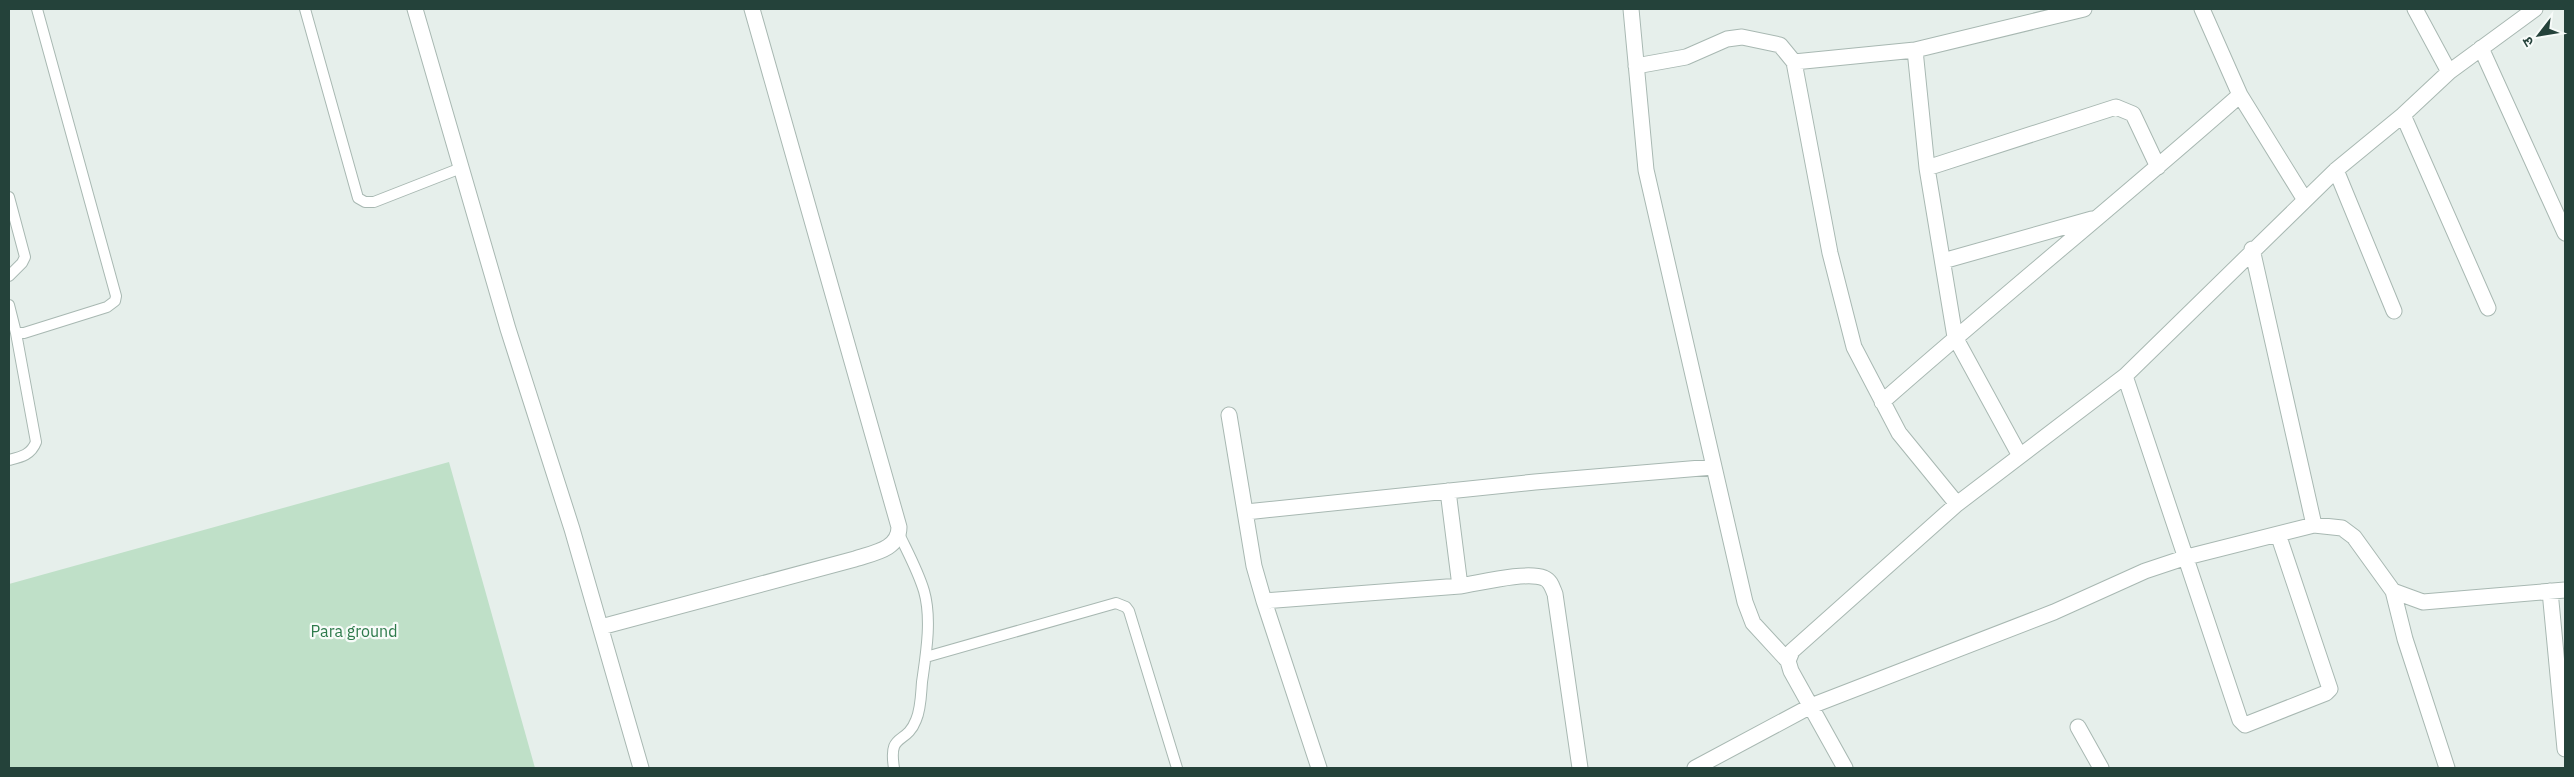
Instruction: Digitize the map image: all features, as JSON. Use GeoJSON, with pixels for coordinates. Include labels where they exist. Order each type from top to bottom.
{"type":"FeatureCollection","features":[{"type":"Feature","properties":{"kind":"street"},"geometry":{"type":"LineString","coordinates":[[414,9],[601,627],[641,768]]}},
{"type":"Feature","properties":{"kind":"street"},"geometry":{"type":"LineString","coordinates":[[601,627],[855,559],[888,548],[899,534],[897,518],[752,9]]}},
{"type":"Feature","properties":{"kind":"street"},"geometry":{"type":"LineString","coordinates":[[1631,9],[1646,170],[1713,467],[1750,616],[1753,623],[1788,661],[1791,671],[1846,768]]}},
{"type":"Feature","properties":{"kind":"street"},"geometry":{"type":"LineString","coordinates":[[1794,62],[1915,50],[2074,13],[2084,9]]}},
{"type":"Feature","properties":{"kind":"street"},"geometry":{"type":"LineString","coordinates":[[2202,9],[2240,94],[2305,200]]}},
{"type":"Feature","properties":{"kind":"street"},"geometry":{"type":"LineString","coordinates":[[2415,9],[2449,72]]}},
{"type":"Feature","properties":{"kind":"street"},"geometry":{"type":"LineString","coordinates":[[1788,661],[1792,651],[1957,504],[2125,376],[2252,249],[2336,170],[2403,115],[2449,72],[2534,9]]}},
{"type":"Feature","properties":{"kind":"street"},"geometry":{"type":"LineString","coordinates":[[1636,66],[1686,57],[1727,38],[1742,37],[1780,45],[1794,62],[1830,252],[1854,346],[1899,432],[1957,504]]}},
{"type":"Feature","properties":{"kind":"street"},"geometry":{"type":"LineString","coordinates":[[2481,48],[2565,233]]}},
{"type":"Feature","properties":{"kind":"street"},"geometry":{"type":"LineString","coordinates":[[1915,50],[1928,168],[1955,337],[2020,456]]}},
{"type":"Feature","properties":{"kind":"street"},"geometry":{"type":"LineString","coordinates":[[1882,402],[1955,337],[2158,167],[2240,94]]}},
{"type":"Feature","properties":{"kind":"street"},"geometry":{"type":"LineString","coordinates":[[1928,168],[2116,107],[2133,114],[2158,167]]}},
{"type":"Feature","properties":{"kind":"street"},"geometry":{"type":"LineString","coordinates":[[2403,115],[2488,308]]}},
{"type":"Feature","properties":{"kind":"street"},"geometry":{"type":"LineString","coordinates":[[2336,170],[2394,311]]}},
{"type":"Feature","properties":{"kind":"street"},"geometry":{"type":"LineString","coordinates":[[1943,261],[2098,218]]}},
{"type":"Feature","properties":{"kind":"street"},"geometry":{"type":"LineString","coordinates":[[2252,249],[2314,525]]}},
{"type":"Feature","properties":{"kind":"street"},"geometry":{"type":"LineString","coordinates":[[2125,376],[2188,557],[2240,720],[2243,724],[2249,726],[2326,693],[2330,688],[2278,534]]}},
{"type":"Feature","properties":{"kind":"street"},"geometry":{"type":"LineString","coordinates":[[1230,415],[1254,566],[1319,768]]}},
{"type":"Feature","properties":{"kind":"street"},"geometry":{"type":"LineString","coordinates":[[1246,512],[1448,491],[1713,467]]}},
{"type":"Feature","properties":{"kind":"street"},"geometry":{"type":"LineString","coordinates":[[1448,491],[1460,586]]}},
{"type":"Feature","properties":{"kind":"street"},"geometry":{"type":"LineString","coordinates":[[1696,768],[1811,706],[2054,612],[2145,571],[2188,557],[2314,525],[2342,528],[2354,537],[2393,591],[2405,640],[2447,768]]}},
{"type":"Feature","properties":{"kind":"street"},"geometry":{"type":"LineString","coordinates":[[1264,601],[1460,586],[1528,576],[1544,578],[1551,583],[1554,594],[1580,768]]}},
{"type":"Feature","properties":{"kind":"street"},"geometry":{"type":"LineString","coordinates":[[2393,591],[2423,602],[2558,590],[2565,749]]}},
{"type":"Feature","properties":{"kind":"street"},"geometry":{"type":"LineString","coordinates":[[2078,727],[2101,768]]}},
{"type":"Feature","properties":{"kind":"lane"},"geometry":{"type":"LineString","coordinates":[[16,332],[24,333],[107,307],[115,301],[116,296],[37,9]]}},
{"type":"Feature","properties":{"kind":"lane"},"geometry":{"type":"LineString","coordinates":[[305,9],[358,198],[365,202],[374,202],[461,168]]}},
{"type":"Feature","properties":{"kind":"lane"},"geometry":{"type":"LineString","coordinates":[[9,197],[25,257],[22,264],[9,276]]}},
{"type":"Feature","properties":{"kind":"lane"},"geometry":{"type":"LineString","coordinates":[[9,305],[16,332],[36,442],[34,448],[27,454],[9,460]]}},
{"type":"Feature","properties":{"kind":"lane"},"geometry":{"type":"LineString","coordinates":[[894,768],[892,749],[895,742],[909,731],[917,719],[926,656],[927,617],[924,591],[899,534]]}},
{"type":"Feature","properties":{"kind":"lane"},"geometry":{"type":"LineString","coordinates":[[926,656],[1116,603],[1121,604],[1129,610],[1177,768]]}},
{"type":"Feature","properties":{"kind":"green space","name":"Para ground"},"geometry":{"type":"Polygon","coordinates":[[[449,462],[535,768],[9,768],[9,584],[449,462]]]}}]}
